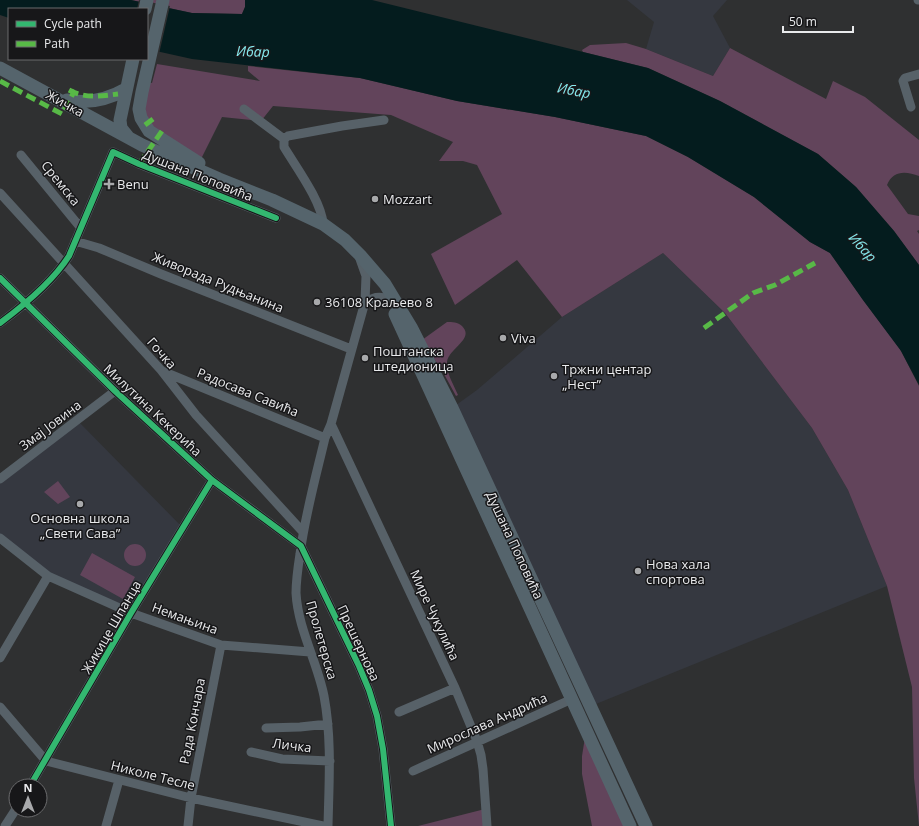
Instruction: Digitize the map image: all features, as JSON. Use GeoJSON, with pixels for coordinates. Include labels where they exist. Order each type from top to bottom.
{"type":"FeatureCollection","features":[{"type":"Feature","properties":{"kind":"main road"},"geometry":{"type":"LineString","coordinates":[[121,132],[132,124],[139,109],[163,0]]}},
{"type":"Feature","properties":{"kind":"main road"},"geometry":{"type":"LineString","coordinates":[[121,132],[120,120],[133,60]]}},
{"type":"Feature","properties":{"kind":"main road","name":"Жичка"},"geometry":{"type":"LineString","coordinates":[[0,68],[121,132]]}},
{"type":"Feature","properties":{"kind":"main road"},"geometry":{"type":"LineString","coordinates":[[52,95],[73,101],[92,102],[118,94],[126,89]]}},
{"type":"Feature","properties":{"kind":"main road","name":"Душана Поповића"},"geometry":{"type":"LineString","coordinates":[[139,109],[141,118],[149,132],[203,165],[219,179]]}},
{"type":"Feature","properties":{"kind":"main road","name":"Душана Поповића"},"geometry":{"type":"LineString","coordinates":[[121,132],[219,179],[272,200],[323,224],[345,240],[357,252],[393,296],[411,327],[452,408],[646,826]]}},
{"type":"Feature","properties":{"kind":"main road","name":"Душана Поповића"},"geometry":{"type":"LineString","coordinates":[[373,271],[414,355],[630,826]]}},
{"type":"Feature","properties":{"kind":"street"},"geometry":{"type":"LineString","coordinates":[[911,106],[903,81],[905,78],[919,74]]}},
{"type":"Feature","properties":{"kind":"street"},"geometry":{"type":"LineString","coordinates":[[244,109],[284,139]]}},
{"type":"Feature","properties":{"kind":"street"},"geometry":{"type":"LineString","coordinates":[[284,139],[288,136],[303,133],[384,120]]}},
{"type":"Feature","properties":{"kind":"street"},"geometry":{"type":"LineString","coordinates":[[284,139],[284,147],[317,203],[323,218],[323,224]]}},
{"type":"Feature","properties":{"kind":"street","name":"Душана Поповића"},"geometry":{"type":"LineString","coordinates":[[80,227],[112,152],[276,218]]}},
{"type":"Feature","properties":{"kind":"street","name":"Сремска"},"geometry":{"type":"LineString","coordinates":[[21,155],[80,227]]}},
{"type":"Feature","properties":{"kind":"street","name":"Гочка"},"geometry":{"type":"LineString","coordinates":[[0,193],[161,370],[196,415],[303,532]]}},
{"type":"Feature","properties":{"kind":"street"},"geometry":{"type":"LineString","coordinates":[[0,323],[25,304],[64,264],[69,256],[80,227]]}},
{"type":"Feature","properties":{"kind":"street","name":"Живорада Рудњанина"},"geometry":{"type":"LineString","coordinates":[[75,241],[99,248],[351,349]]}},
{"type":"Feature","properties":{"kind":"street","name":"Пролетерска"},"geometry":{"type":"LineString","coordinates":[[328,826],[330,761],[328,724],[324,695],[302,626],[297,599],[297,580],[303,532],[325,438],[331,424],[365,302],[366,276],[357,252]]}},
{"type":"Feature","properties":{"kind":"street","name":"Милутина Кекерића"},"geometry":{"type":"LineString","coordinates":[[0,278],[115,391],[212,480],[301,546]]}},
{"type":"Feature","properties":{"kind":"street"},"geometry":{"type":"LineString","coordinates":[[365,302],[372,298],[378,297],[387,299]]}},
{"type":"Feature","properties":{"kind":"street","name":"Радосава Савића"},"geometry":{"type":"LineString","coordinates":[[161,370],[325,438]]}},
{"type":"Feature","properties":{"kind":"street","name":"Змај Јовина"},"geometry":{"type":"LineString","coordinates":[[0,479],[115,391]]}},
{"type":"Feature","properties":{"kind":"street","name":"Мире Чукулића"},"geometry":{"type":"LineString","coordinates":[[331,424],[455,688],[477,741],[483,769],[487,826]]}},
{"type":"Feature","properties":{"kind":"street","name":"Жикице Шпанца"},"geometry":{"type":"LineString","coordinates":[[35,778],[131,613],[212,480]]}},
{"type":"Feature","properties":{"kind":"street","name":"Немањина"},"geometry":{"type":"LineString","coordinates":[[0,538],[48,576],[131,613],[220,645],[310,652]]}},
{"type":"Feature","properties":{"kind":"street","name":"Прешернова"},"geometry":{"type":"LineString","coordinates":[[301,546],[359,666],[369,690],[377,716],[383,749],[391,826]]}},
{"type":"Feature","properties":{"kind":"street"},"geometry":{"type":"LineString","coordinates":[[0,658],[48,576]]}},
{"type":"Feature","properties":{"kind":"street","name":"Рада Кончара"},"geometry":{"type":"LineString","coordinates":[[188,826],[191,798],[220,645]]}},
{"type":"Feature","properties":{"kind":"street"},"geometry":{"type":"LineString","coordinates":[[399,712],[455,688]]}},
{"type":"Feature","properties":{"kind":"street","name":"Мирослава Андрића"},"geometry":{"type":"LineString","coordinates":[[413,771],[572,699]]}},
{"type":"Feature","properties":{"kind":"street"},"geometry":{"type":"LineString","coordinates":[[0,707],[46,761]]}},
{"type":"Feature","properties":{"kind":"street","name":"Личка"},"geometry":{"type":"LineString","coordinates":[[266,728],[328,724]]}},
{"type":"Feature","properties":{"kind":"street","name":"Личка"},"geometry":{"type":"LineString","coordinates":[[251,752],[282,759],[330,761]]}},
{"type":"Feature","properties":{"kind":"street","name":"Николе Тесле"},"geometry":{"type":"LineString","coordinates":[[46,761],[191,798],[323,826]]}},
{"type":"Feature","properties":{"kind":"street"},"geometry":{"type":"LineString","coordinates":[[106,826],[119,780]]}},
{"type":"Feature","properties":{"kind":"shaded area"},"geometry":{"type":"Polygon","coordinates":[[[131,0],[246,1],[242,14],[192,13],[131,0]]]}},
{"type":"Feature","properties":{"kind":"shaded area"},"geometry":{"type":"Polygon","coordinates":[[[627,0],[727,0],[713,16],[730,48],[713,76],[646,49],[654,22],[627,0]]]}},
{"type":"Feature","properties":{"kind":"shaded area"},"geometry":{"type":"Polygon","coordinates":[[[626,43],[646,49],[713,76],[730,48],[826,99],[833,81],[865,97],[919,140],[919,176],[909,173],[896,174],[887,185],[908,214],[919,216],[919,230],[917,231],[919,234],[919,265],[894,231],[856,187],[818,154],[720,101],[648,68],[583,52],[582,50],[590,45],[626,43]]]}},
{"type":"Feature","properties":{"kind":"shaded area"},"geometry":{"type":"Polygon","coordinates":[[[157,64],[260,81],[248,71],[248,66],[360,78],[457,101],[555,117],[646,136],[688,157],[754,197],[810,242],[830,253],[900,349],[919,386],[919,826],[914,778],[912,687],[887,586],[848,490],[812,428],[725,313],[663,253],[562,317],[517,260],[455,305],[431,254],[502,214],[477,165],[463,161],[439,161],[453,142],[391,115],[273,106],[261,121],[222,117],[199,163],[149,131],[142,92],[144,81],[152,83],[157,64]]]}},
{"type":"Feature","properties":{"kind":"shaded area"},"geometry":{"type":"Polygon","coordinates":[[[663,253],[725,313],[812,428],[848,490],[887,586],[591,706],[452,408],[477,390],[562,317],[663,253]]]}},
{"type":"Feature","properties":{"kind":"shaded area"},"geometry":{"type":"Polygon","coordinates":[[[447,322],[459,324],[465,331],[463,339],[452,352],[447,362],[449,375],[458,395],[456,396],[422,340],[447,322]]]}},
{"type":"Feature","properties":{"kind":"shaded area","name":"Основна школа „Свети Сава”"},"geometry":{"type":"Polygon","coordinates":[[[77,420],[183,528],[131,613],[48,576],[0,536],[0,479],[77,420]]]}},
{"type":"Feature","properties":{"kind":"shaded area"},"geometry":{"type":"Polygon","coordinates":[[[58,481],[70,497],[58,504],[44,492],[58,481]]]}},
{"type":"Feature","properties":{"kind":"shaded area"},"geometry":{"type":"Polygon","coordinates":[[[135,544],[143,547],[146,555],[143,563],[135,566],[127,563],[124,555],[127,547],[135,544]]]}},
{"type":"Feature","properties":{"kind":"shaded area"},"geometry":{"type":"Polygon","coordinates":[[[92,553],[135,577],[123,599],[80,575],[92,553]]]}},
{"type":"Feature","properties":{"kind":"shaded area"},"geometry":{"type":"Polygon","coordinates":[[[586,731],[630,826],[592,826],[582,774],[582,756],[586,731]]]}},
{"type":"Feature","properties":{"kind":"shaded area"},"geometry":{"type":"Polygon","coordinates":[[[485,809],[487,826],[418,826],[485,809]]]}},
{"type":"Feature","properties":{"kind":"water","name":"Ибар"},"geometry":{"type":"Polygon","coordinates":[[[0,0],[131,0],[192,13],[242,14],[245,7],[245,0],[372,0],[648,68],[720,101],[818,154],[856,187],[894,231],[919,265],[919,385],[901,351],[830,253],[810,242],[754,197],[688,157],[646,136],[555,117],[457,101],[360,78],[192,59],[148,49],[148,8],[8,8],[8,18],[0,15],[0,0]]]}},
{"type":"Feature","properties":{"kind":"pier"},"geometry":{"type":"Polygon","coordinates":[[[139,0],[170,6],[159,54],[148,51],[148,8],[137,8],[139,0]]]}},
{"type":"Feature","properties":{"kind":"marked path"},"geometry":{"type":"LineString","coordinates":[[0,81],[62,114],[75,90]]}},
{"type":"Feature","properties":{"kind":"marked path"},"geometry":{"type":"LineString","coordinates":[[69,90],[87,96],[118,94]]}},
{"type":"Feature","properties":{"kind":"marked path"},"geometry":{"type":"LineString","coordinates":[[145,125],[153,119]]}},
{"type":"Feature","properties":{"kind":"marked path"},"geometry":{"type":"LineString","coordinates":[[139,164],[162,131]]}},
{"type":"Feature","properties":{"kind":"marked path"},"geometry":{"type":"LineString","coordinates":[[704,328],[753,293],[775,285],[815,263]]}},
{"type":"Feature","properties":{"kind":"cycle path"},"geometry":{"type":"LineString","coordinates":[[0,323],[28,301],[46,284],[55,275],[69,256],[113,152],[139,164],[276,218]]}},
{"type":"Feature","properties":{"kind":"cycle path"},"geometry":{"type":"LineString","coordinates":[[0,278],[115,391],[212,480],[301,546],[359,666],[369,690],[377,716],[383,749],[391,826]]}},
{"type":"Feature","properties":{"kind":"cycle path"},"geometry":{"type":"LineString","coordinates":[[35,778],[131,613],[212,480]]}},
{"type":"Feature","properties":{"kind":"place","name":"Benu"},"geometry":{"type":"Point","coordinates":[109,184]}},
{"type":"Feature","properties":{"kind":"place","name":"Mozzart"},"geometry":{"type":"Point","coordinates":[375,199]}},
{"type":"Feature","properties":{"kind":"place","name":"36108 Краљево 8"},"geometry":{"type":"Point","coordinates":[317,302]}},
{"type":"Feature","properties":{"kind":"place","name":"Viva"},"geometry":{"type":"Point","coordinates":[503,338]}},
{"type":"Feature","properties":{"kind":"place","name":"Поштанска штедионица"},"geometry":{"type":"Point","coordinates":[365,358]}},
{"type":"Feature","properties":{"kind":"place","name":"Тржни центар „Нест”"},"geometry":{"type":"Point","coordinates":[554,376]}},
{"type":"Feature","properties":{"kind":"place","name":"Основна школа „Свети Сава”"},"geometry":{"type":"Point","coordinates":[80,504]}},
{"type":"Feature","properties":{"kind":"place","name":"Нова хала спортова"},"geometry":{"type":"Point","coordinates":[638,571]}}]}
